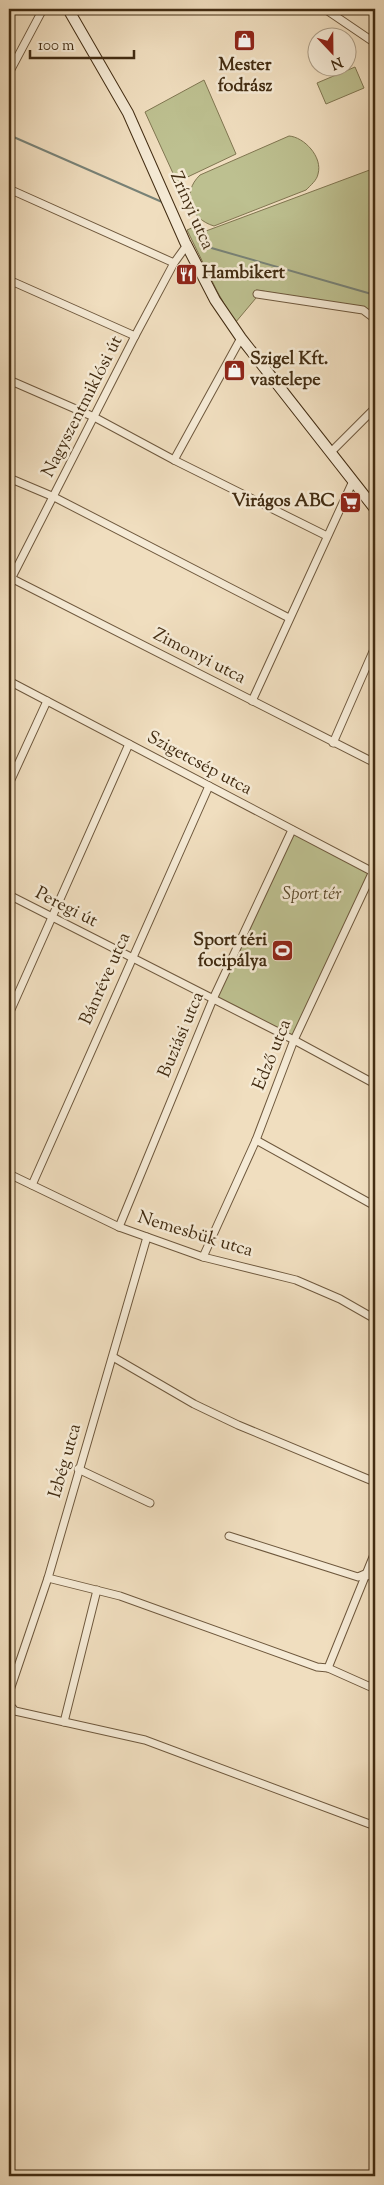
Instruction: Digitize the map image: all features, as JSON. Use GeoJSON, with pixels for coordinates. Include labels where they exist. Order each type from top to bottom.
{"type":"FeatureCollection","features":[{"type":"Feature","properties":{"kind":"main road","name":"Zrínyi utca"},"geometry":{"type":"LineString","coordinates":[[68,9],[128,113],[187,245],[215,300],[241,338],[375,509]]}},
{"type":"Feature","properties":{"kind":"street"},"geometry":{"type":"LineString","coordinates":[[9,74],[43,9]]}},
{"type":"Feature","properties":{"kind":"street"},"geometry":{"type":"LineString","coordinates":[[325,9],[375,44]]}},
{"type":"Feature","properties":{"kind":"street"},"geometry":{"type":"LineString","coordinates":[[9,189],[174,263]]}},
{"type":"Feature","properties":{"kind":"street","name":"Nagyszentmiklósi út"},"geometry":{"type":"LineString","coordinates":[[10,580],[174,263],[187,245]]}},
{"type":"Feature","properties":{"kind":"street"},"geometry":{"type":"LineString","coordinates":[[9,280],[136,336]]}},
{"type":"Feature","properties":{"kind":"street"},"geometry":{"type":"LineString","coordinates":[[257,294],[362,310],[375,319]]}},
{"type":"Feature","properties":{"kind":"street"},"geometry":{"type":"LineString","coordinates":[[174,460],[241,338]]}},
{"type":"Feature","properties":{"kind":"street"},"geometry":{"type":"LineString","coordinates":[[9,380],[94,417],[174,460],[327,536]]}},
{"type":"Feature","properties":{"kind":"street"},"geometry":{"type":"LineString","coordinates":[[331,452],[375,408]]}},
{"type":"Feature","properties":{"kind":"street"},"geometry":{"type":"LineString","coordinates":[[9,478],[54,498],[289,618]]}},
{"type":"Feature","properties":{"kind":"street"},"geometry":{"type":"LineString","coordinates":[[252,702],[353,481]]}},
{"type":"Feature","properties":{"kind":"street","name":"Zimonyi utca"},"geometry":{"type":"LineString","coordinates":[[10,580],[375,764]]}},
{"type":"Feature","properties":{"kind":"street"},"geometry":{"type":"LineString","coordinates":[[333,743],[375,647]]}},
{"type":"Feature","properties":{"kind":"street","name":"Szigetcsép utca"},"geometry":{"type":"LineString","coordinates":[[9,681],[292,830],[375,871]]}},
{"type":"Feature","properties":{"kind":"street"},"geometry":{"type":"LineString","coordinates":[[9,784],[47,702]]}},
{"type":"Feature","properties":{"kind":"street"},"geometry":{"type":"LineString","coordinates":[[9,1014],[50,917],[129,744]]}},
{"type":"Feature","properties":{"kind":"street","name":"Bánréve utca"},"geometry":{"type":"LineString","coordinates":[[32,1185],[209,786]]}},
{"type":"Feature","properties":{"kind":"street","name":"Buziási utca"},"geometry":{"type":"LineString","coordinates":[[119,1227],[213,999],[292,830]]}},
{"type":"Feature","properties":{"kind":"street","name":"Edző utca"},"geometry":{"type":"LineString","coordinates":[[203,1257],[256,1140],[294,1040],[375,871]]}},
{"type":"Feature","properties":{"kind":"street","name":"Peregi út"},"geometry":{"type":"LineString","coordinates":[[9,895],[294,1040],[375,1084]]}},
{"type":"Feature","properties":{"kind":"street"},"geometry":{"type":"LineString","coordinates":[[256,1140],[375,1206]]}},
{"type":"Feature","properties":{"kind":"street","name":"Nemesbük utca"},"geometry":{"type":"LineString","coordinates":[[9,1174],[119,1227],[203,1257],[296,1280],[340,1299],[375,1319]]}},
{"type":"Feature","properties":{"kind":"street","name":"Izbég utca"},"geometry":{"type":"LineString","coordinates":[[9,1693],[48,1578],[147,1236]]}},
{"type":"Feature","properties":{"kind":"street"},"geometry":{"type":"LineString","coordinates":[[113,1357],[194,1404],[238,1425],[375,1482]]}},
{"type":"Feature","properties":{"kind":"street"},"geometry":{"type":"LineString","coordinates":[[78,1469],[150,1503]]}},
{"type":"Feature","properties":{"kind":"street"},"geometry":{"type":"LineString","coordinates":[[229,1536],[358,1577],[365,1574],[375,1578]]}},
{"type":"Feature","properties":{"kind":"street"},"geometry":{"type":"LineString","coordinates":[[328,1668],[375,1552]]}},
{"type":"Feature","properties":{"kind":"street"},"geometry":{"type":"LineString","coordinates":[[48,1578],[120,1596],[317,1667],[328,1668],[375,1689]]}},
{"type":"Feature","properties":{"kind":"street"},"geometry":{"type":"LineString","coordinates":[[64,1722],[97,1590]]}},
{"type":"Feature","properties":{"kind":"street"},"geometry":{"type":"LineString","coordinates":[[9,1704],[15,1710],[145,1740],[375,1826]]}},
{"type":"Feature","properties":{"kind":"green space"},"geometry":{"type":"Polygon","coordinates":[[[356,69],[364,88],[326,104],[317,83],[329,78],[356,78],[356,69]]]}},
{"type":"Feature","properties":{"kind":"green space"},"geometry":{"type":"Polygon","coordinates":[[[204,80],[236,154],[177,182],[145,112],[204,80]]]}},
{"type":"Feature","properties":{"kind":"green space"},"geometry":{"type":"Polygon","coordinates":[[[289,136],[295,137],[306,144],[318,161],[317,176],[306,190],[214,226],[199,218],[191,205],[190,197],[194,182],[200,175],[289,136]]]}},
{"type":"Feature","properties":{"kind":"green space"},"geometry":{"type":"Polygon","coordinates":[[[375,168],[375,313],[364,308],[256,290],[256,298],[235,323],[187,230],[201,224],[206,231],[375,168]]]}},
{"type":"Feature","properties":{"kind":"green space","name":"Sport tér"},"geometry":{"type":"Polygon","coordinates":[[[292,830],[373,872],[294,1040],[213,999],[292,830]]]}},
{"type":"Feature","properties":{"kind":"waterway"},"geometry":{"type":"LineString","coordinates":[[9,135],[162,202],[176,232]]}},
{"type":"Feature","properties":{"kind":"waterway"},"geometry":{"type":"LineString","coordinates":[[201,245],[375,295]]}},
{"type":"Feature","properties":{"kind":"place","name":"Mester fodrász"},"geometry":{"type":"Point","coordinates":[245,41]}},
{"type":"Feature","properties":{"kind":"place","name":"Hambikert"},"geometry":{"type":"Point","coordinates":[186,274]}},
{"type":"Feature","properties":{"kind":"place","name":"Szigel Kft. vastelepe"},"geometry":{"type":"Point","coordinates":[234,370]}},
{"type":"Feature","properties":{"kind":"place","name":"Virágos ABC"},"geometry":{"type":"Point","coordinates":[351,502]}},
{"type":"Feature","properties":{"kind":"place","name":"Sport téri focipálya"},"geometry":{"type":"Point","coordinates":[283,951]}}]}
